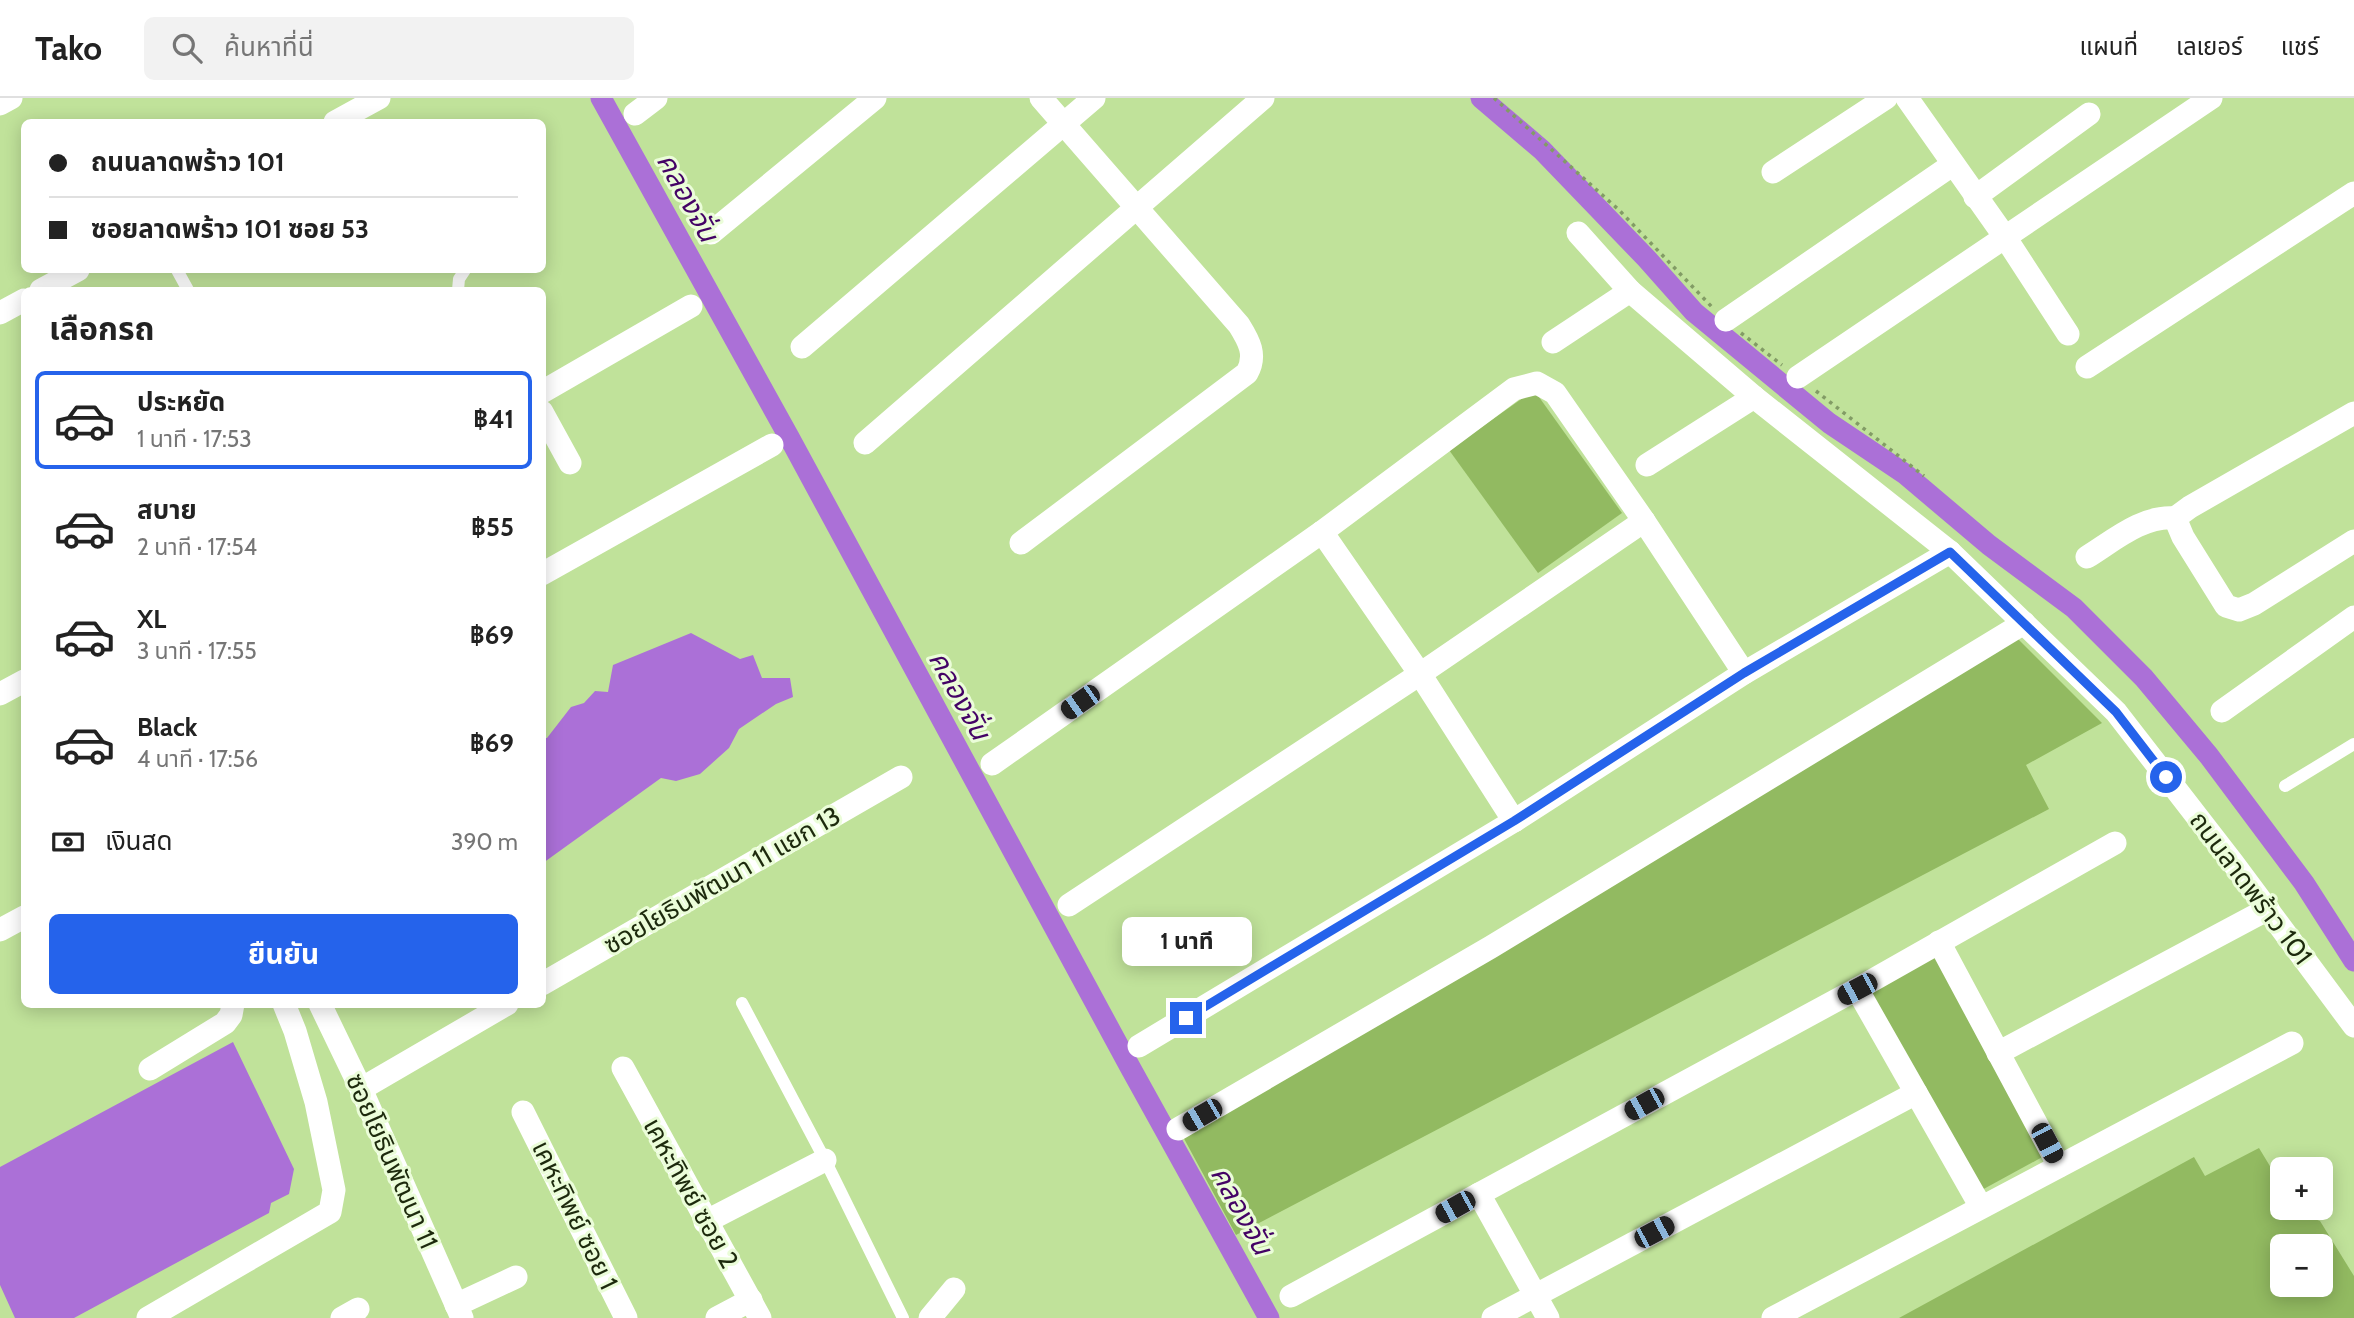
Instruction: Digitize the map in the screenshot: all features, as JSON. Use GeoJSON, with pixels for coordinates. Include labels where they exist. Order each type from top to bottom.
{"type":"FeatureCollection","features":[{"type":"Feature","properties":{"kind":"street"},"geometry":{"type":"LineString","coordinates":[[0,104],[11,98]]}},
{"type":"Feature","properties":{"kind":"street"},"geometry":{"type":"LineString","coordinates":[[340,119],[379,98]]}},
{"type":"Feature","properties":{"kind":"street"},"geometry":{"type":"LineString","coordinates":[[635,114],[656,98]]}},
{"type":"Feature","properties":{"kind":"street"},"geometry":{"type":"LineString","coordinates":[[711,233],[875,98]]}},
{"type":"Feature","properties":{"kind":"street"},"geometry":{"type":"LineString","coordinates":[[1021,542],[1247,373],[1252,364],[1253,353],[1239,325],[1041,98]]}},
{"type":"Feature","properties":{"kind":"street"},"geometry":{"type":"LineString","coordinates":[[802,347],[1094,98]]}},
{"type":"Feature","properties":{"kind":"street"},"geometry":{"type":"LineString","coordinates":[[865,443],[1263,98]]}},
{"type":"Feature","properties":{"kind":"street"},"geometry":{"type":"LineString","coordinates":[[1773,172],[1886,98]]}},
{"type":"Feature","properties":{"kind":"street"},"geometry":{"type":"LineString","coordinates":[[1907,98],[2005,237],[2068,334]]}},
{"type":"Feature","properties":{"kind":"street"},"geometry":{"type":"LineString","coordinates":[[1798,377],[2211,98]]}},
{"type":"Feature","properties":{"kind":"street"},"geometry":{"type":"LineString","coordinates":[[1975,197],[2089,114]]}},
{"type":"Feature","properties":{"kind":"street"},"geometry":{"type":"LineString","coordinates":[[1726,320],[1952,165]]}},
{"type":"Feature","properties":{"kind":"street"},"geometry":{"type":"LineString","coordinates":[[2087,367],[2354,193]]}},
{"type":"Feature","properties":{"kind":"street","name":"ถนนลาดพร้าว 101"},"geometry":{"type":"LineString","coordinates":[[1578,233],[1630,291],[1754,397],[1950,552],[2116,712],[2268,909],[2354,1026]]}},
{"type":"Feature","properties":{"kind":"street"},"geometry":{"type":"LineString","coordinates":[[47,287],[72,273]]}},
{"type":"Feature","properties":{"kind":"street"},"geometry":{"type":"LineString","coordinates":[[1553,342],[1630,291]]}},
{"type":"Feature","properties":{"kind":"street"},"geometry":{"type":"LineString","coordinates":[[0,313],[21,302]]}},
{"type":"Feature","properties":{"kind":"street"},"geometry":{"type":"LineString","coordinates":[[546,390],[691,306]]}},
{"type":"Feature","properties":{"kind":"street"},"geometry":{"type":"LineString","coordinates":[[992,765],[1322,532],[1514,389],[1537,383],[1555,393],[1644,521],[1744,673]]}},
{"type":"Feature","properties":{"kind":"street"},"geometry":{"type":"LineString","coordinates":[[1647,465],[1754,397]]}},
{"type":"Feature","properties":{"kind":"street"},"geometry":{"type":"LineString","coordinates":[[2087,557],[2141,524],[2160,516],[2175,518],[2354,413]]}},
{"type":"Feature","properties":{"kind":"street"},"geometry":{"type":"LineString","coordinates":[[546,419],[570,463]]}},
{"type":"Feature","properties":{"kind":"street"},"geometry":{"type":"LineString","coordinates":[[546,572],[772,445]]}},
{"type":"Feature","properties":{"kind":"street"},"geometry":{"type":"LineString","coordinates":[[2175,518],[2183,537],[2226,606],[2239,610],[2254,604],[2354,541]]}},
{"type":"Feature","properties":{"kind":"street"},"geometry":{"type":"LineString","coordinates":[[1069,905],[1420,674],[1644,521]]}},
{"type":"Feature","properties":{"kind":"street"},"geometry":{"type":"LineString","coordinates":[[1322,532],[1420,674],[1514,821]]}},
{"type":"Feature","properties":{"kind":"street"},"geometry":{"type":"LineString","coordinates":[[1139,1046],[1514,821],[1744,673],[1950,552]]}},
{"type":"Feature","properties":{"kind":"street"},"geometry":{"type":"LineString","coordinates":[[2221,711],[2354,617]]}},
{"type":"Feature","properties":{"kind":"street"},"geometry":{"type":"LineString","coordinates":[[1178,1129],[1491,947],[2024,623]]}},
{"type":"Feature","properties":{"kind":"street"},"geometry":{"type":"LineString","coordinates":[[0,694],[21,683]]}},
{"type":"Feature","properties":{"kind":"street","name":"ซอยโยธินพัฒนา 11 แยก 13"},"geometry":{"type":"LineString","coordinates":[[546,982],[901,777]]}},
{"type":"Feature","properties":{"kind":"street"},"geometry":{"type":"LineString","coordinates":[[1291,1296],[1857,989],[2115,843]]}},
{"type":"Feature","properties":{"kind":"street"},"geometry":{"type":"LineString","coordinates":[[1998,1053],[2268,909]]}},
{"type":"Feature","properties":{"kind":"street"},"geometry":{"type":"LineString","coordinates":[[0,930],[21,919]]}},
{"type":"Feature","properties":{"kind":"street"},"geometry":{"type":"LineString","coordinates":[[1939,942],[2059,1166]]}},
{"type":"Feature","properties":{"kind":"street"},"geometry":{"type":"LineString","coordinates":[[1857,989],[1981,1207]]}},
{"type":"Feature","properties":{"kind":"street"},"geometry":{"type":"LineString","coordinates":[[150,1069],[225,1023],[232,1008]]}},
{"type":"Feature","properties":{"kind":"street"},"geometry":{"type":"LineString","coordinates":[[148,1318],[330,1212],[334,1190],[316,1102],[286,1008]]}},
{"type":"Feature","properties":{"kind":"street","name":"ซอยโยธินพัฒนา 11"},"geometry":{"type":"LineString","coordinates":[[322,1008],[361,1089],[459,1311]]}},
{"type":"Feature","properties":{"kind":"street"},"geometry":{"type":"LineString","coordinates":[[361,1089],[500,1008]]}},
{"type":"Feature","properties":{"kind":"street"},"geometry":{"type":"LineString","coordinates":[[1773,1318],[2292,1043]]}},
{"type":"Feature","properties":{"kind":"street","name":"เคหะทิพย์ ซอย 2"},"geometry":{"type":"LineString","coordinates":[[622,1068],[755,1309]]}},
{"type":"Feature","properties":{"kind":"street"},"geometry":{"type":"LineString","coordinates":[[1493,1318],[1916,1093]]}},
{"type":"Feature","properties":{"kind":"street","name":"เคหะทิพย์ ซอย 1"},"geometry":{"type":"LineString","coordinates":[[523,1112],[626,1318]]}},
{"type":"Feature","properties":{"kind":"street"},"geometry":{"type":"LineString","coordinates":[[705,1222],[825,1160]]}},
{"type":"Feature","properties":{"kind":"street"},"geometry":{"type":"LineString","coordinates":[[1479,1194],[1548,1318]]}},
{"type":"Feature","properties":{"kind":"street"},"geometry":{"type":"LineString","coordinates":[[459,1311],[516,1278]]}},
{"type":"Feature","properties":{"kind":"street"},"geometry":{"type":"LineString","coordinates":[[930,1318],[954,1289]]}},
{"type":"Feature","properties":{"kind":"street"},"geometry":{"type":"LineString","coordinates":[[716,1318],[755,1309]]}},
{"type":"Feature","properties":{"kind":"lane"},"geometry":{"type":"LineString","coordinates":[[2284,786],[2354,744]]}},
{"type":"Feature","properties":{"kind":"lane"},"geometry":{"type":"LineString","coordinates":[[742,1003],[825,1160],[902,1318]]}},
{"type":"Feature","properties":{"kind":"path"},"geometry":{"type":"LineString","coordinates":[[1494,98],[1619,210],[1726,320],[1924,476]]}},
{"type":"Feature","properties":{"kind":"green space"},"geometry":{"type":"Polygon","coordinates":[[[1534,390],[1622,513],[1538,573],[1449,450],[1534,390]]]}},
{"type":"Feature","properties":{"kind":"green space"},"geometry":{"type":"Polygon","coordinates":[[[2014,635],[2102,723],[2026,765],[2049,809],[1236,1235],[1181,1133],[2014,635]]]}},
{"type":"Feature","properties":{"kind":"green space"},"geometry":{"type":"Polygon","coordinates":[[[1934,953],[2046,1155],[1980,1191],[1869,990],[1934,953]]]}},
{"type":"Feature","properties":{"kind":"green space"},"geometry":{"type":"Polygon","coordinates":[[[2259,1148],[2270,1166],[2270,1220],[2317,1220],[2328,1234],[2270,1234],[2270,1297],[2333,1297],[2333,1242],[2354,1276],[2354,1318],[1899,1318],[2194,1157],[2205,1176],[2259,1148]]]}},
{"type":"Feature","properties":{"kind":"shaded area"},"geometry":{"type":"Polygon","coordinates":[[[691,633],[740,659],[753,655],[762,678],[790,678],[793,697],[776,704],[739,729],[729,748],[700,774],[676,781],[661,778],[546,861],[546,738],[571,707],[584,703],[595,691],[608,692],[613,665],[691,633]]]}},
{"type":"Feature","properties":{"kind":"shaded area"},"geometry":{"type":"Polygon","coordinates":[[[233,1042],[294,1169],[289,1194],[271,1203],[269,1213],[74,1318],[15,1318],[0,1285],[0,1167],[233,1042]]]}},
{"type":"Feature","properties":{"kind":"waterway","name":"คลองจั่น"},"geometry":{"type":"LineString","coordinates":[[601,98],[1269,1318]]}},
{"type":"Feature","properties":{"kind":"waterway"},"geometry":{"type":"LineString","coordinates":[[1481,98],[1542,150],[1694,312],[1829,423],[1905,474],[1989,545],[2074,608],[2144,678],[2209,756],[2304,883],[2354,961]]}},
{"type":"Feature","properties":{"kind":"route"},"geometry":{"type":"LineString","coordinates":[[1186,1018],[1514,821],[1744,673],[1950,552],[2116,712],[2166,777]]}}]}
